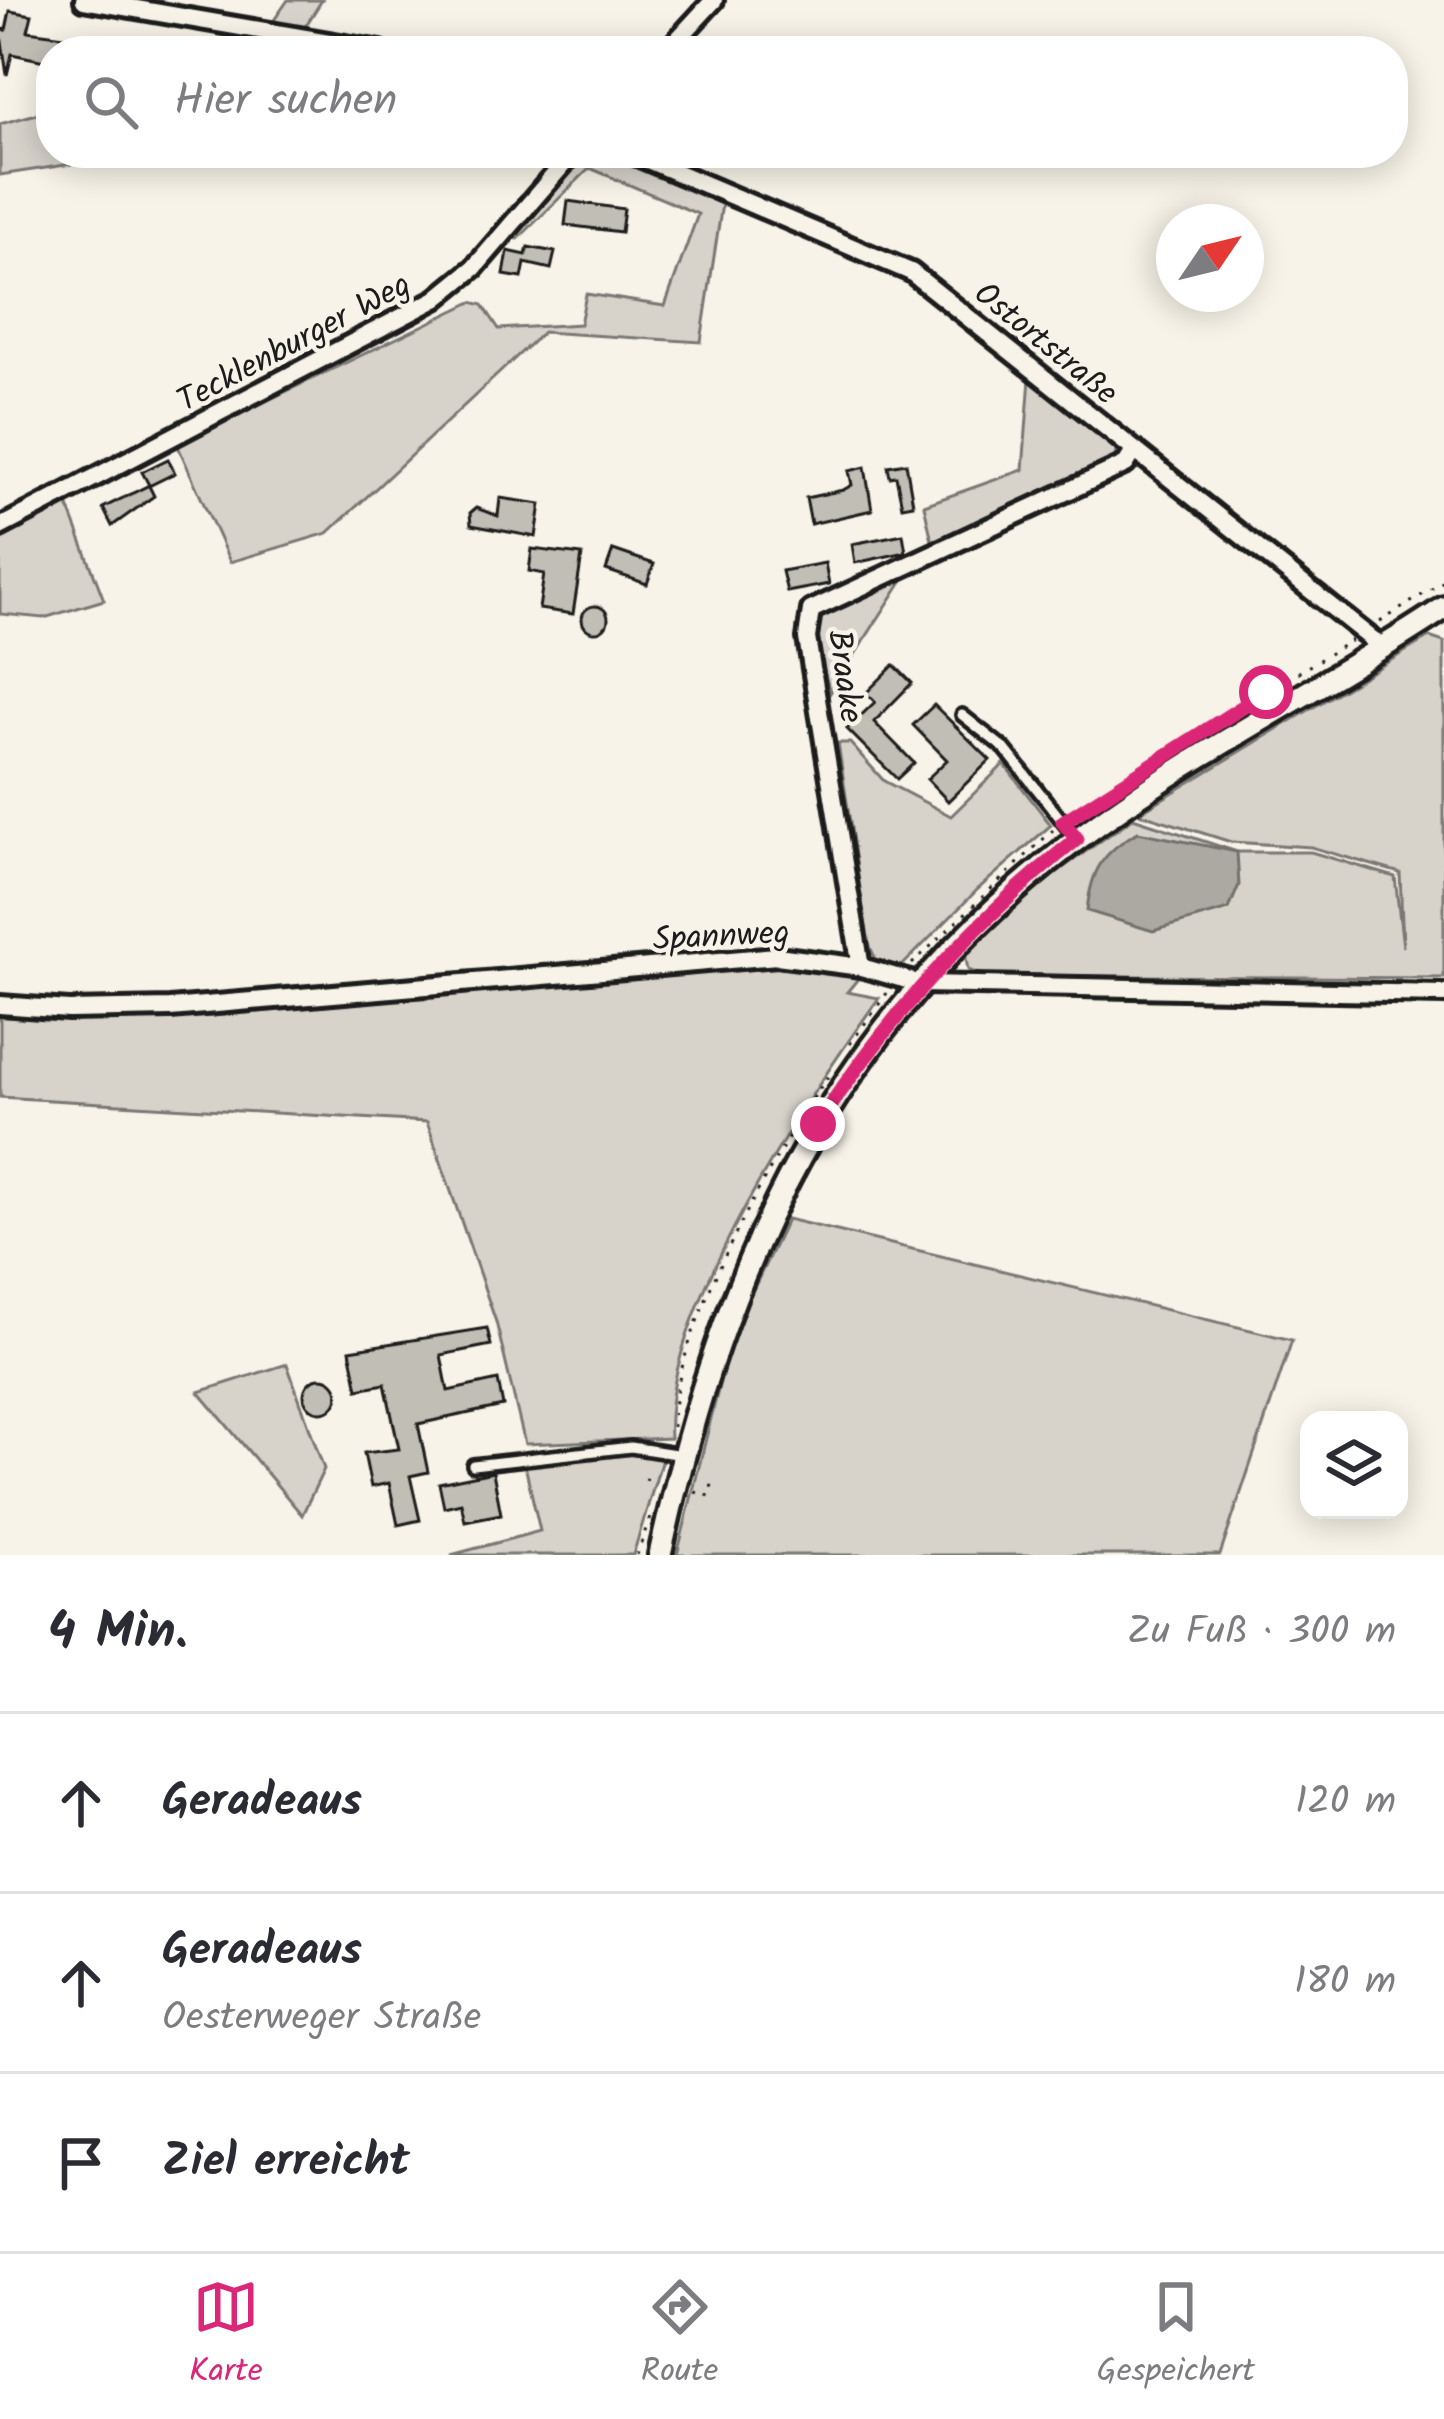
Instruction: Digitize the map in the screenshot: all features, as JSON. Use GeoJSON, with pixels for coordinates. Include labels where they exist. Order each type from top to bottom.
{"type":"FeatureCollection","features":[{"type":"Feature","properties":{"kind":"street"},"geometry":{"type":"LineString","coordinates":[[84,0],[294,36]]}},
{"type":"Feature","properties":{"kind":"street"},"geometry":{"type":"LineString","coordinates":[[681,36],[714,0]]}},
{"type":"Feature","properties":{"kind":"street","name":"Tecklenburger Weg"},"geometry":{"type":"LineString","coordinates":[[0,527],[436,299],[474,268],[560,168]]}},
{"type":"Feature","properties":{"kind":"street","name":"Ostortstraße"},"geometry":{"type":"LineString","coordinates":[[666,168],[910,272],[975,319],[1313,596],[1375,639]]}},
{"type":"Feature","properties":{"kind":"street","name":"Braake"},"geometry":{"type":"LineString","coordinates":[[861,967],[807,638],[812,610],[1126,464],[1134,452]]}},
{"type":"Feature","properties":{"kind":"street"},"geometry":{"type":"LineString","coordinates":[[659,1555],[676,1454],[725,1313],[772,1208],[910,981],[994,910],[1070,831],[1155,784],[1375,639],[1439,617]]}},
{"type":"Feature","properties":{"kind":"street","name":"Spannweg"},"geometry":{"type":"LineString","coordinates":[[0,1005],[170,1008],[777,956],[861,967],[910,981],[1444,994]]}},
{"type":"Feature","properties":{"kind":"lane"},"geometry":{"type":"LineString","coordinates":[[962,715],[1005,749],[1070,831]]}},
{"type":"Feature","properties":{"kind":"lane"},"geometry":{"type":"LineString","coordinates":[[473,1465],[631,1447],[676,1454]]}},
{"type":"Feature","properties":{"kind":"path"},"geometry":{"type":"LineString","coordinates":[[645,1479],[660,1483],[676,1454],[673,1406],[729,1249],[812,1097],[910,981],[951,922],[1070,831],[1150,762],[1375,639],[1444,581]]}},
{"type":"Feature","properties":{"kind":"path"},"geometry":{"type":"LineString","coordinates":[[685,1488],[710,1496],[713,1478]]}},
{"type":"Feature","properties":{"kind":"path"},"geometry":{"type":"LineString","coordinates":[[637,1555],[657,1502]]}},
{"type":"Feature","properties":{"kind":"shaded area"},"geometry":{"type":"Polygon","coordinates":[[[288,0],[322,0],[301,33],[270,26],[288,0]]]}},
{"type":"Feature","properties":{"kind":"shaded area"},"geometry":{"type":"Polygon","coordinates":[[[36,114],[36,168],[46,168],[0,175],[0,124],[36,114]]]}},
{"type":"Feature","properties":{"kind":"shaded area"},"geometry":{"type":"Polygon","coordinates":[[[575,168],[590,168],[518,239],[512,238],[575,168]]]}},
{"type":"Feature","properties":{"kind":"shaded area"},"geometry":{"type":"Polygon","coordinates":[[[590,168],[636,168],[722,204],[701,342],[543,332],[328,533],[230,562],[177,444],[472,302],[483,305],[499,329],[580,324],[586,294],[665,306],[698,214],[590,168]]]}},
{"type":"Feature","properties":{"kind":"shaded area"},"geometry":{"type":"Polygon","coordinates":[[[1030,378],[1116,450],[1114,463],[933,545],[924,505],[1023,470],[1030,378]]]}},
{"type":"Feature","properties":{"kind":"shaded area"},"geometry":{"type":"Polygon","coordinates":[[[66,501],[104,600],[44,618],[0,614],[0,537],[66,501]]]}},
{"type":"Feature","properties":{"kind":"shaded area"},"geometry":{"type":"Polygon","coordinates":[[[910,569],[830,693],[814,634],[824,606],[910,569]]]}},
{"type":"Feature","properties":{"kind":"shaded area"},"geometry":{"type":"Polygon","coordinates":[[[1429,637],[1444,642],[1444,978],[982,975],[968,970],[965,953],[1027,893],[1133,818],[1237,852],[1311,852],[1395,877],[1403,947],[1400,873],[1311,847],[1231,842],[1139,813],[1429,637]]]}},
{"type":"Feature","properties":{"kind":"shaded area"},"geometry":{"type":"Polygon","coordinates":[[[838,743],[850,743],[884,781],[951,816],[1004,764],[1051,825],[978,889],[902,966],[877,962],[868,942],[838,743]]]}},
{"type":"Feature","properties":{"kind":"shaded area"},"geometry":{"type":"Polygon","coordinates":[[[1138,832],[1237,852],[1239,885],[1229,909],[1153,931],[1087,911],[1100,864],[1138,832]]]}},
{"type":"Feature","properties":{"kind":"shaded area"},"geometry":{"type":"Polygon","coordinates":[[[778,963],[861,975],[847,992],[879,998],[779,1148],[713,1270],[689,1330],[674,1387],[670,1438],[525,1444],[496,1322],[427,1122],[0,1097],[0,1013],[213,1016],[778,963]]]}},
{"type":"Feature","properties":{"kind":"shaded area"},"geometry":{"type":"Polygon","coordinates":[[[787,1219],[1292,1340],[1220,1555],[677,1555],[732,1334],[787,1219]]]}},
{"type":"Feature","properties":{"kind":"shaded area"},"geometry":{"type":"Polygon","coordinates":[[[287,1364],[324,1469],[302,1515],[199,1392],[287,1364]]]}},
{"type":"Feature","properties":{"kind":"shaded area"},"geometry":{"type":"Polygon","coordinates":[[[630,1452],[663,1456],[633,1555],[451,1555],[540,1531],[524,1461],[630,1452]]]}},
{"type":"Feature","properties":{"kind":"building"},"geometry":{"type":"Polygon","coordinates":[[[10,11],[32,15],[28,31],[65,36],[36,36],[36,59],[12,54],[7,75],[0,28],[6,30],[10,11]]]}},
{"type":"Feature","properties":{"kind":"building"},"geometry":{"type":"Polygon","coordinates":[[[568,201],[624,209],[621,232],[565,225],[568,201]]]}},
{"type":"Feature","properties":{"kind":"building"},"geometry":{"type":"Polygon","coordinates":[[[528,247],[555,252],[551,269],[525,263],[522,278],[504,275],[508,251],[526,255],[528,247]]]}},
{"type":"Feature","properties":{"kind":"building"},"geometry":{"type":"Polygon","coordinates":[[[168,459],[175,473],[149,486],[154,496],[112,526],[103,508],[149,485],[142,472],[168,459]]]}},
{"type":"Feature","properties":{"kind":"building"},"geometry":{"type":"Polygon","coordinates":[[[906,463],[913,504],[902,506],[896,476],[890,477],[888,466],[906,463]]]}},
{"type":"Feature","properties":{"kind":"building"},"geometry":{"type":"Polygon","coordinates":[[[865,467],[872,510],[811,524],[806,498],[843,490],[852,485],[849,471],[865,467]]]}},
{"type":"Feature","properties":{"kind":"building"},"geometry":{"type":"Polygon","coordinates":[[[500,498],[541,504],[536,537],[471,525],[470,513],[476,508],[498,516],[500,498]]]}},
{"type":"Feature","properties":{"kind":"building"},"geometry":{"type":"Polygon","coordinates":[[[903,534],[906,552],[855,563],[852,544],[903,534]]]}},
{"type":"Feature","properties":{"kind":"building"},"geometry":{"type":"Polygon","coordinates":[[[532,549],[582,555],[573,614],[539,609],[544,574],[529,571],[532,549]]]}},
{"type":"Feature","properties":{"kind":"building"},"geometry":{"type":"Polygon","coordinates":[[[613,550],[654,564],[647,584],[606,570],[613,550]]]}},
{"type":"Feature","properties":{"kind":"building"},"geometry":{"type":"Polygon","coordinates":[[[825,563],[829,584],[787,592],[782,571],[825,563]]]}},
{"type":"Feature","properties":{"kind":"building"},"geometry":{"type":"Polygon","coordinates":[[[595,606],[608,619],[595,632],[582,619],[595,606]]]}},
{"type":"Feature","properties":{"kind":"building"},"geometry":{"type":"Polygon","coordinates":[[[894,665],[912,683],[874,722],[914,763],[897,779],[847,729],[875,702],[866,693],[894,665]]]}},
{"type":"Feature","properties":{"kind":"building"},"geometry":{"type":"Polygon","coordinates":[[[934,705],[990,760],[948,801],[927,779],[947,760],[913,725],[934,705]]]}},
{"type":"Feature","properties":{"kind":"building"},"geometry":{"type":"Polygon","coordinates":[[[487,1328],[491,1345],[441,1355],[448,1391],[498,1380],[503,1406],[418,1424],[428,1472],[410,1476],[420,1520],[398,1525],[389,1483],[371,1487],[364,1453],[399,1449],[385,1384],[358,1389],[350,1350],[487,1328]]]}},
{"type":"Feature","properties":{"kind":"building"},"geometry":{"type":"Polygon","coordinates":[[[321,1378],[333,1383],[338,1395],[333,1407],[321,1412],[309,1407],[304,1395],[309,1383],[321,1378]]]}},
{"type":"Feature","properties":{"kind":"building"},"geometry":{"type":"Polygon","coordinates":[[[493,1472],[501,1514],[465,1521],[461,1503],[444,1507],[439,1483],[493,1472]]]}},
{"type":"Feature","properties":{"kind":"route"},"geometry":{"type":"LineString","coordinates":[[818,1124],[921,985],[994,910],[1077,839],[1063,822],[1150,762],[1266,692]]}}]}
